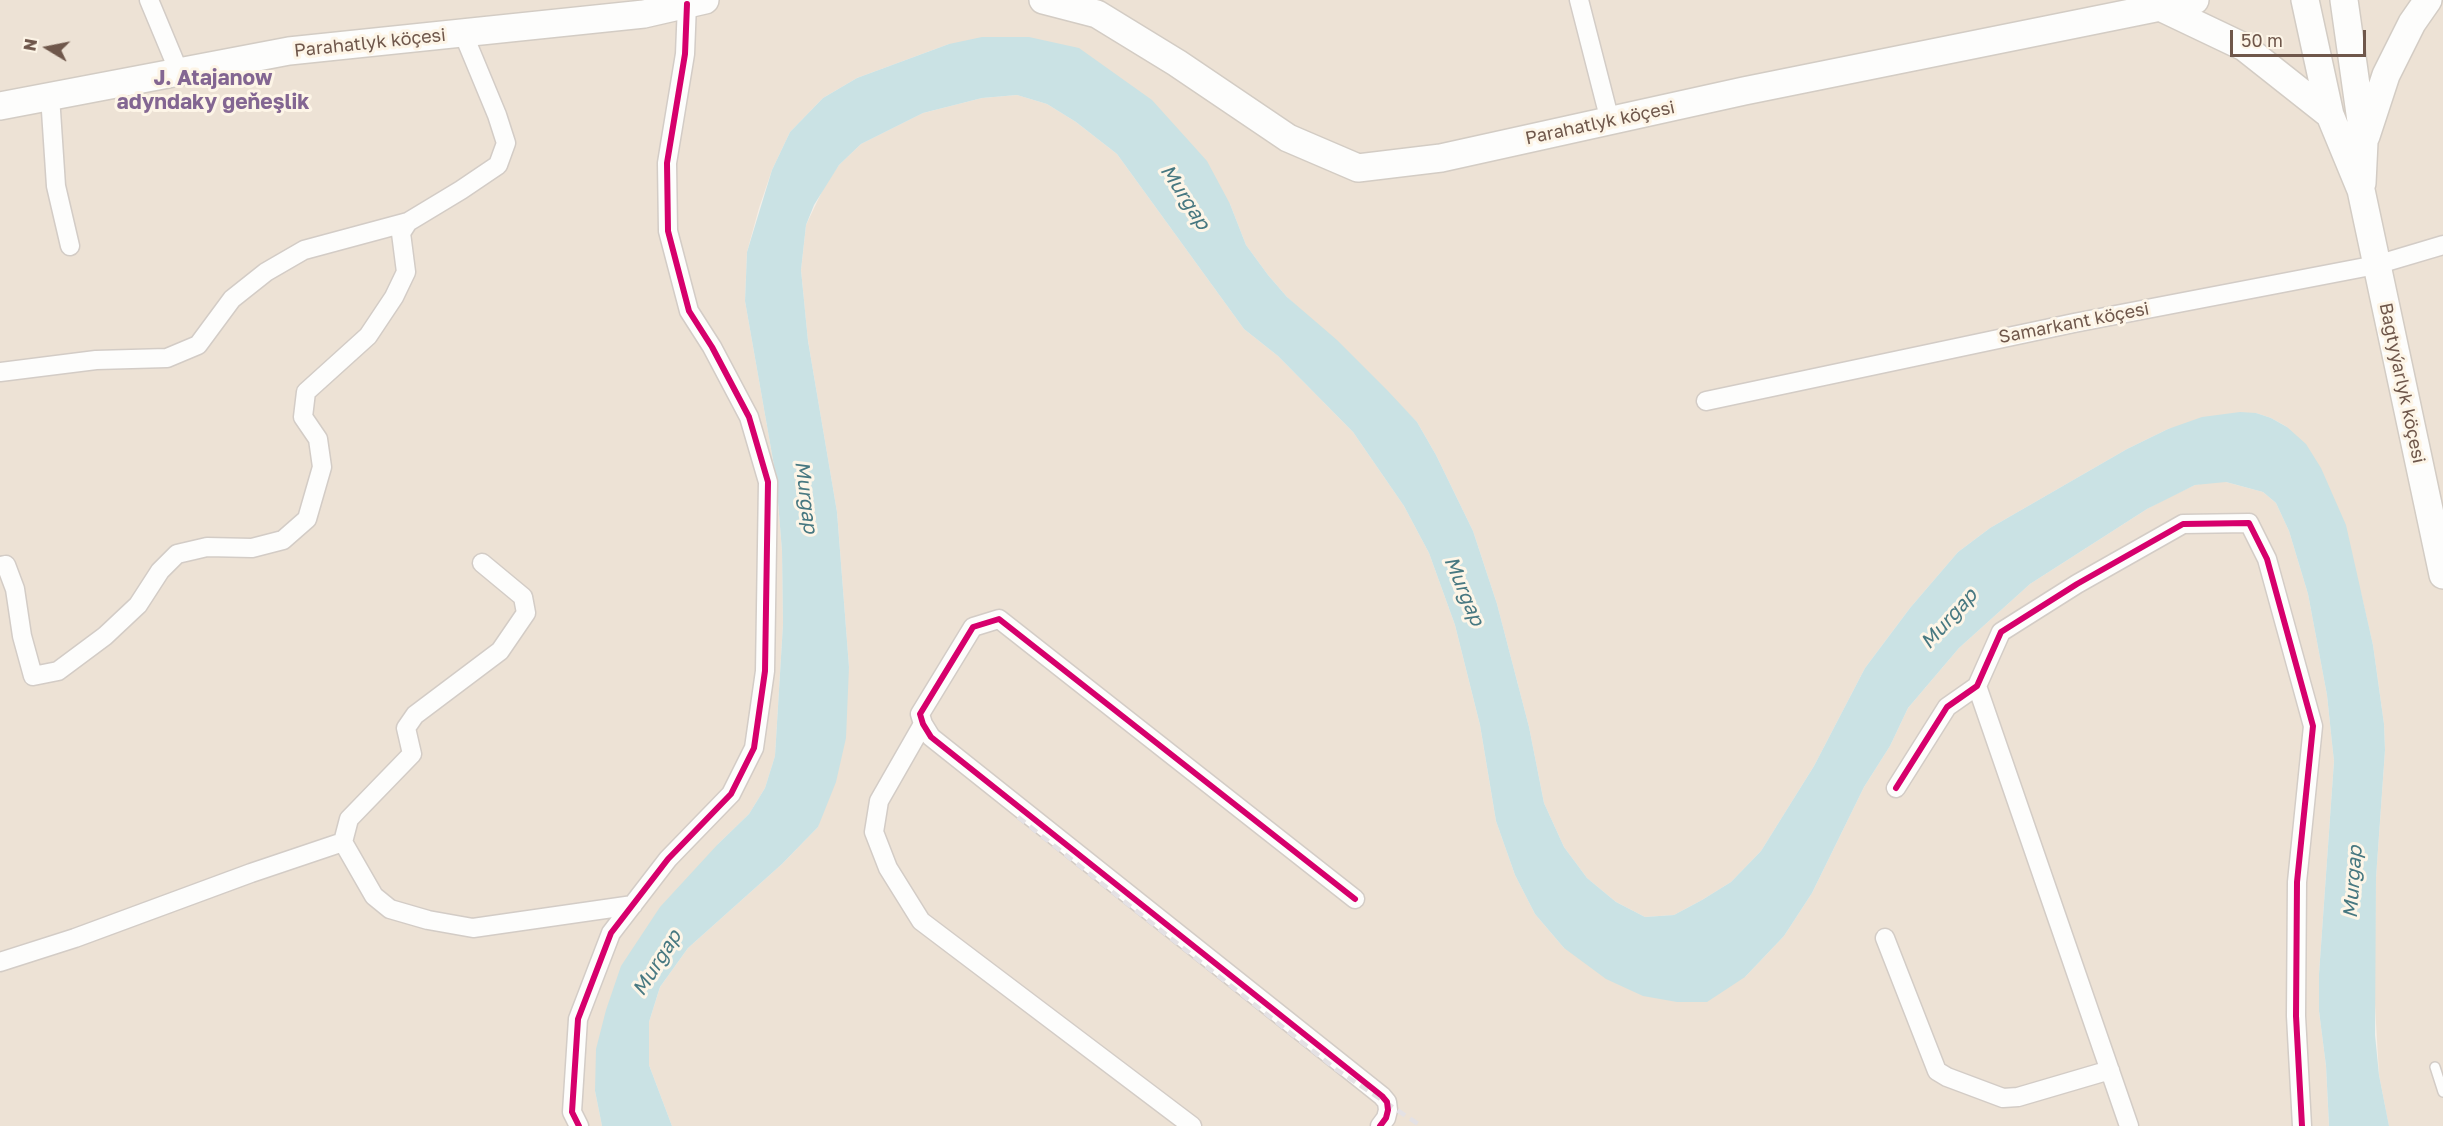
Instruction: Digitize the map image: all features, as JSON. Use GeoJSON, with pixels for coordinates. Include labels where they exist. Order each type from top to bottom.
{"type":"FeatureCollection","features":[{"type":"Feature","properties":{"kind":"main road","name":"Parahatlyk köçesi"},"geometry":{"type":"LineString","coordinates":[[1043,0],[1097,14],[1168,57],[1288,138],[1358,168],[1441,158],[2163,3],[2194,0]]}},
{"type":"Feature","properties":{"kind":"main road"},"geometry":{"type":"LineString","coordinates":[[1104,0],[1168,57]]}},
{"type":"Feature","properties":{"kind":"main road","name":"Bagtyýarlyk köçesi"},"geometry":{"type":"LineString","coordinates":[[2305,0],[2330,115],[2361,190],[2443,576]]}},
{"type":"Feature","properties":{"kind":"main road","name":"Bagtyýarlyk köçesi"},"geometry":{"type":"LineString","coordinates":[[2344,0],[2364,142],[2361,190]]}},
{"type":"Feature","properties":{"kind":"main road"},"geometry":{"type":"LineString","coordinates":[[2364,142],[2386,75],[2412,23],[2428,0]]}},
{"type":"Feature","properties":{"kind":"main road","name":"Parahatlyk köçesi"},"geometry":{"type":"LineString","coordinates":[[0,106],[289,51],[644,14],[696,2]]}},
{"type":"Feature","properties":{"kind":"main road"},"geometry":{"type":"LineString","coordinates":[[2163,3],[2244,47],[2330,115]]}},
{"type":"Feature","properties":{"kind":"street"},"geometry":{"type":"LineString","coordinates":[[149,0],[179,72]]}},
{"type":"Feature","properties":{"kind":"street"},"geometry":{"type":"LineString","coordinates":[[1580,0],[1610,121]]}},
{"type":"Feature","properties":{"kind":"street"},"geometry":{"type":"LineString","coordinates":[[579,1126],[572,1112],[578,1019],[611,933],[668,859],[731,794],[754,748],[765,671],[768,482],[749,417],[712,346],[689,311],[669,231],[667,163],[696,2]]}},
{"type":"Feature","properties":{"kind":"street"},"geometry":{"type":"LineString","coordinates":[[0,372],[96,360],[167,358],[198,345],[232,299],[266,272],[304,250],[408,222],[498,165],[506,143],[497,115],[463,33]]}},
{"type":"Feature","properties":{"kind":"street"},"geometry":{"type":"LineString","coordinates":[[50,96],[56,186],[70,246]]}},
{"type":"Feature","properties":{"kind":"street"},"geometry":{"type":"LineString","coordinates":[[0,566],[6,565],[15,589],[22,636],[33,676],[58,671],[105,636],[138,605],[160,571],[177,554],[207,547],[252,548],[284,540],[306,519],[322,467],[318,439],[303,417],[306,392],[368,336],[394,297],[406,272],[401,233],[408,222]]}},
{"type":"Feature","properties":{"kind":"street","name":"Samarkant köçesi"},"geometry":{"type":"LineString","coordinates":[[1706,401],[2074,323],[2376,265],[2443,245]]}},
{"type":"Feature","properties":{"kind":"street"},"geometry":{"type":"LineString","coordinates":[[1896,788],[1947,707],[1977,686],[2001,632],[2077,584],[2183,524],[2249,523],[2267,559],[2313,726],[2297,882],[2296,1016],[2302,1126]]}},
{"type":"Feature","properties":{"kind":"street"},"geometry":{"type":"LineString","coordinates":[[482,563],[523,597],[526,613],[500,651],[415,715],[406,728],[412,754],[349,819],[343,842],[374,896],[390,909],[428,920],[473,928],[633,905]]}},
{"type":"Feature","properties":{"kind":"street"},"geometry":{"type":"LineString","coordinates":[[1355,899],[999,619],[973,627],[920,714],[922,724],[931,737],[1382,1096],[1387,1102],[1388,1110],[1380,1126]]}},
{"type":"Feature","properties":{"kind":"street"},"geometry":{"type":"LineString","coordinates":[[1977,686],[2129,1126]]}},
{"type":"Feature","properties":{"kind":"street"},"geometry":{"type":"LineString","coordinates":[[922,724],[879,801],[874,832],[888,868],[921,921],[1192,1126]]}},
{"type":"Feature","properties":{"kind":"street"},"geometry":{"type":"LineString","coordinates":[[0,962],[75,938],[251,873],[343,842]]}},
{"type":"Feature","properties":{"kind":"street"},"geometry":{"type":"LineString","coordinates":[[1885,938],[1937,1071],[1947,1077],[2003,1098],[2018,1097],[2109,1070]]}},
{"type":"Feature","properties":{"kind":"lane"},"geometry":{"type":"LineString","coordinates":[[2435,1067],[2443,1092]]}},
{"type":"Feature","properties":{"kind":"shaded area"},"geometry":{"type":"Polygon","coordinates":[[[0,0],[2443,0],[2443,1126],[2389,1126],[2379,1075],[2374,988],[2376,878],[2385,750],[2384,724],[2373,645],[2361,593],[2287,427],[2256,413],[2168,429],[2127,449],[1990,528],[1958,552],[1910,608],[1865,668],[1814,766],[1761,851],[1731,882],[1702,900],[1674,915],[1645,917],[1616,902],[1587,878],[1564,847],[1544,803],[1529,727],[1497,604],[1473,531],[1436,455],[1417,422],[1287,297],[1268,275],[1246,245],[1230,204],[949,44],[857,78],[823,98],[790,132],[772,170],[759,208],[747,252],[745,301],[776,477],[782,551],[783,624],[775,756],[765,788],[749,814],[718,844],[595,1091],[602,1126],[0,1126],[0,0]]]}},
{"type":"Feature","properties":{"kind":"shaded area"},"geometry":{"type":"Polygon","coordinates":[[[1017,95],[1047,104],[1076,122],[1117,154],[1244,329],[1278,356],[1353,432],[1404,506],[1429,553],[1455,625],[1480,725],[1496,821],[1515,875],[1535,914],[1564,948],[1745,977],[1784,936],[1812,893],[1864,787],[1890,746],[1908,708],[1959,648],[2030,584],[2169,497],[2195,485],[2209,482],[2226,482],[2263,492],[2276,503],[2289,531],[2308,594],[2327,695],[2334,761],[2319,974],[2319,1011],[2326,1066],[2329,1126],[672,1126],[649,1065],[649,1022],[660,987],[688,948],[782,864],[818,827],[849,667],[837,512],[808,341],[801,270],[806,225],[826,183],[839,165],[861,144],[923,113],[982,98],[1017,95]]]}},
{"type":"Feature","properties":{"kind":"water","name":"Murgap"},"geometry":{"type":"Polygon","coordinates":[[[982,37],[1029,37],[1079,48],[1152,100],[1207,161],[1230,204],[1246,245],[1268,275],[1287,297],[1337,340],[1417,422],[1436,455],[1473,531],[1497,604],[1529,727],[1544,803],[1564,847],[1587,878],[1616,902],[1645,917],[1674,915],[1702,900],[1731,882],[1761,851],[1814,766],[1865,668],[1910,608],[1958,552],[1990,528],[2127,449],[2168,429],[2202,417],[2240,412],[2256,413],[2287,427],[2306,444],[2321,468],[2346,525],[2373,645],[2384,724],[2385,750],[2376,878],[2375,1035],[2379,1075],[2389,1126],[2329,1126],[2326,1066],[2319,1011],[2319,974],[2334,761],[2327,695],[2308,594],[2289,531],[2276,503],[2263,492],[2226,482],[2195,485],[2147,509],[2030,584],[1959,648],[1908,708],[1890,746],[1864,787],[1812,893],[1784,936],[1745,977],[1707,1002],[1677,1002],[1643,996],[1606,979],[1564,948],[1535,914],[1515,875],[1496,821],[1480,725],[1455,625],[1429,553],[1404,506],[1353,432],[1278,356],[1244,329],[1117,154],[1076,122],[1047,104],[1017,95],[982,98],[923,113],[861,144],[839,165],[814,205],[806,225],[801,270],[808,341],[837,512],[849,667],[846,738],[836,782],[818,827],[782,864],[688,948],[660,987],[649,1022],[649,1065],[672,1126],[602,1126],[595,1091],[596,1049],[621,966],[660,907],[749,814],[765,788],[775,756],[783,624],[782,551],[776,477],[745,301],[747,252],[772,170],[790,132],[823,98],[857,78],[949,44],[982,37]]]}},
{"type":"Feature","properties":{"kind":"railway"},"geometry":{"type":"LineString","coordinates":[[1018,817],[1337,1070],[1421,1126]]}},
{"type":"Feature","properties":{"kind":"cycle path"},"geometry":{"type":"LineString","coordinates":[[579,1126],[572,1112],[578,1019],[611,933],[668,859],[731,794],[754,748],[765,671],[768,482],[749,417],[712,347],[689,311],[668,231],[667,163],[685,54],[687,4]]}},
{"type":"Feature","properties":{"kind":"cycle path"},"geometry":{"type":"LineString","coordinates":[[1896,788],[1947,707],[1977,686],[2001,632],[2077,584],[2183,524],[2249,523],[2267,559],[2313,726],[2297,882],[2296,1016],[2302,1126]]}},
{"type":"Feature","properties":{"kind":"cycle path"},"geometry":{"type":"LineString","coordinates":[[1355,899],[999,619],[973,627],[920,714],[931,737],[1382,1096],[1387,1102],[1388,1110],[1380,1126]]}},
{"type":"Feature","properties":{"kind":"district","name":"J. Atajanow adyndaky geňeşlik"},"geometry":{"type":"Point","coordinates":[213,90]}}]}
